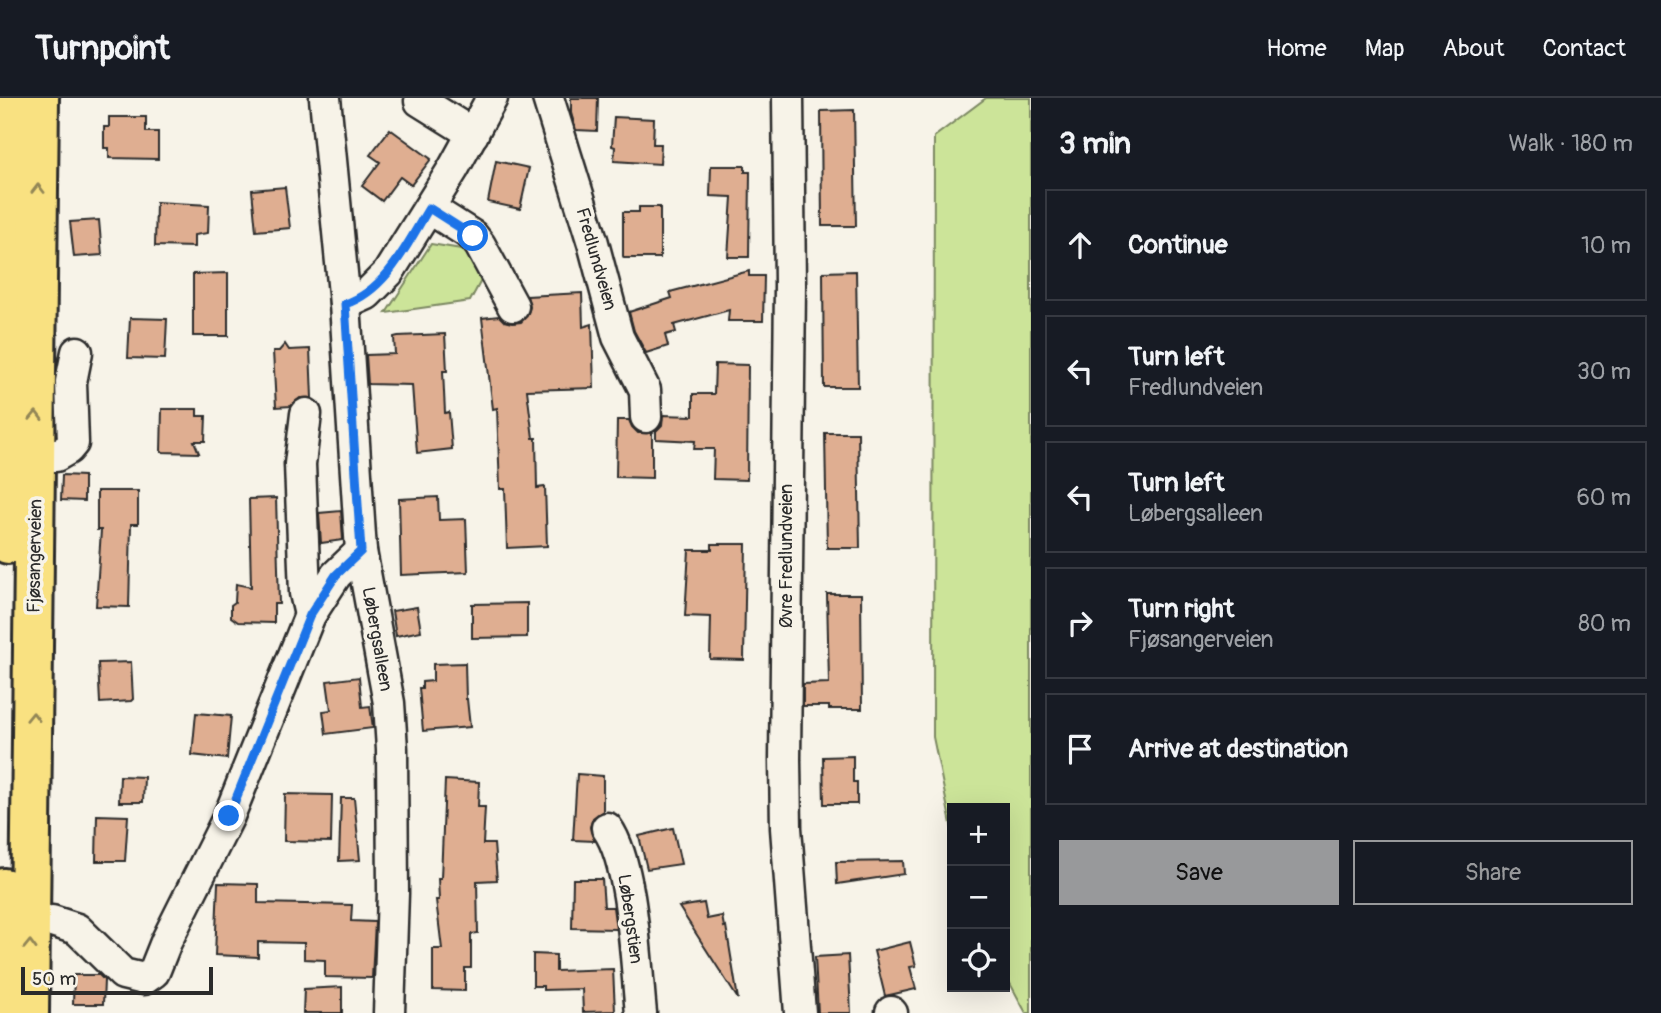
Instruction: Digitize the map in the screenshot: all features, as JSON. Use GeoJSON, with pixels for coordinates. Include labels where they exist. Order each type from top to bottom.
{"type":"FeatureCollection","features":[{"type":"Feature","properties":{"kind":"highway","name":"Fjøsangerveien"},"geometry":{"type":"LineString","coordinates":[[2,1013],[10,370],[10,98]]}},
{"type":"Feature","properties":{"kind":"highway","name":"Fjøsangerveien"},"geometry":{"type":"LineString","coordinates":[[29,1013],[39,98]]}},
{"type":"Feature","properties":{"kind":"street","name":"Løbergsalleen"},"geometry":{"type":"LineString","coordinates":[[325,98],[345,304],[361,551],[385,675],[392,749],[393,893],[389,1013]]}},
{"type":"Feature","properties":{"kind":"street"},"geometry":{"type":"LineString","coordinates":[[345,304],[368,294],[388,273],[492,98]]}},
{"type":"Feature","properties":{"kind":"street","name":"Fredlundveien"},"geometry":{"type":"LineString","coordinates":[[548,98],[593,243],[618,337],[645,390],[646,417]]}},
{"type":"Feature","properties":{"kind":"street","name":"Øvre Fredlundveien"},"geometry":{"type":"LineString","coordinates":[[788,98],[790,272],[785,760],[786,828],[800,1013]]}},
{"type":"Feature","properties":{"kind":"street"},"geometry":{"type":"LineString","coordinates":[[420,101],[473,134]]}},
{"type":"Feature","properties":{"kind":"street"},"geometry":{"type":"LineString","coordinates":[[429,208],[473,236],[513,306]]}},
{"type":"Feature","properties":{"kind":"street"},"geometry":{"type":"LineString","coordinates":[[56,456],[73,443],[71,382],[77,352]]}},
{"type":"Feature","properties":{"kind":"street"},"geometry":{"type":"LineString","coordinates":[[306,414],[301,483],[305,593],[310,615]]}},
{"type":"Feature","properties":{"kind":"street"},"geometry":{"type":"LineString","coordinates":[[52,921],[77,929],[123,974],[144,979],[154,972],[166,942],[229,816],[310,615],[336,575],[361,551]]}},
{"type":"Feature","properties":{"kind":"street","name":"Løbergstien"},"geometry":{"type":"LineString","coordinates":[[607,828],[618,848],[622,864],[634,933],[641,1013]]}},
{"type":"Feature","properties":{"kind":"green space"},"geometry":{"type":"Polygon","coordinates":[[[986,98],[1031,98],[1031,1013],[1026,1013],[1010,983],[1010,803],[947,805],[933,737],[934,137],[986,98]]]}},
{"type":"Feature","properties":{"kind":"green space"},"geometry":{"type":"Polygon","coordinates":[[[431,244],[467,250],[484,275],[470,301],[386,313],[431,244]]]}},
{"type":"Feature","properties":{"kind":"building"},"geometry":{"type":"Polygon","coordinates":[[[571,98],[598,98],[597,131],[576,130],[571,113],[571,98]]]}},
{"type":"Feature","properties":{"kind":"building"},"geometry":{"type":"Polygon","coordinates":[[[854,110],[856,226],[822,226],[821,111],[854,110]]]}},
{"type":"Feature","properties":{"kind":"building"},"geometry":{"type":"Polygon","coordinates":[[[109,117],[146,117],[146,132],[158,132],[158,159],[109,158],[109,148],[104,148],[104,127],[109,127],[109,117]]]}},
{"type":"Feature","properties":{"kind":"building"},"geometry":{"type":"Polygon","coordinates":[[[614,117],[654,119],[653,144],[661,144],[660,164],[614,161],[614,117]]]}},
{"type":"Feature","properties":{"kind":"building"},"geometry":{"type":"Polygon","coordinates":[[[390,129],[431,159],[411,185],[400,177],[382,201],[362,186],[380,162],[370,155],[390,129]]]}},
{"type":"Feature","properties":{"kind":"building"},"geometry":{"type":"Polygon","coordinates":[[[496,161],[529,168],[520,209],[488,202],[496,161]]]}},
{"type":"Feature","properties":{"kind":"building"},"geometry":{"type":"Polygon","coordinates":[[[711,166],[745,166],[745,172],[750,172],[749,257],[728,257],[732,197],[710,196],[711,166]]]}},
{"type":"Feature","properties":{"kind":"building"},"geometry":{"type":"Polygon","coordinates":[[[285,187],[290,228],[256,231],[252,190],[285,187]]]}},
{"type":"Feature","properties":{"kind":"building"},"geometry":{"type":"Polygon","coordinates":[[[156,202],[209,205],[208,233],[194,235],[194,247],[155,246],[156,202]]]}},
{"type":"Feature","properties":{"kind":"building"},"geometry":{"type":"Polygon","coordinates":[[[639,207],[660,207],[660,258],[623,256],[623,212],[639,212],[639,207]]]}},
{"type":"Feature","properties":{"kind":"building"},"geometry":{"type":"Polygon","coordinates":[[[99,220],[102,255],[74,257],[70,222],[99,220]]]}},
{"type":"Feature","properties":{"kind":"building"},"geometry":{"type":"Polygon","coordinates":[[[749,271],[749,276],[764,276],[763,321],[728,321],[729,310],[674,325],[676,332],[665,335],[668,346],[646,353],[634,331],[629,312],[672,298],[670,292],[749,271]]]}},
{"type":"Feature","properties":{"kind":"building"},"geometry":{"type":"Polygon","coordinates":[[[856,271],[858,387],[824,387],[823,272],[856,271]]]}},
{"type":"Feature","properties":{"kind":"building"},"geometry":{"type":"Polygon","coordinates":[[[228,273],[228,336],[193,336],[193,274],[228,273]]]}},
{"type":"Feature","properties":{"kind":"building"},"geometry":{"type":"Polygon","coordinates":[[[582,293],[583,327],[592,324],[594,388],[527,390],[533,438],[536,438],[537,488],[545,487],[547,546],[507,548],[505,489],[500,489],[497,408],[493,409],[482,318],[499,316],[504,321],[521,322],[530,307],[527,296],[582,293]]]}},
{"type":"Feature","properties":{"kind":"building"},"geometry":{"type":"Polygon","coordinates":[[[130,318],[167,319],[165,359],[128,358],[130,318]]]}},
{"type":"Feature","properties":{"kind":"building"},"geometry":{"type":"Polygon","coordinates":[[[445,334],[445,413],[449,412],[452,449],[417,453],[412,385],[368,384],[366,355],[395,354],[394,337],[445,334]]]}},
{"type":"Feature","properties":{"kind":"building"},"geometry":{"type":"Polygon","coordinates":[[[285,344],[289,350],[310,349],[312,398],[300,398],[291,406],[276,407],[273,351],[279,351],[285,344]]]}},
{"type":"Feature","properties":{"kind":"building"},"geometry":{"type":"Polygon","coordinates":[[[715,364],[748,365],[747,480],[713,479],[714,449],[694,449],[695,441],[656,439],[656,431],[662,425],[663,415],[693,416],[693,394],[714,394],[715,364]]]}},
{"type":"Feature","properties":{"kind":"building"},"geometry":{"type":"Polygon","coordinates":[[[162,409],[197,409],[197,416],[206,416],[205,441],[194,441],[199,453],[161,452],[162,409]]]}},
{"type":"Feature","properties":{"kind":"building"},"geometry":{"type":"Polygon","coordinates":[[[617,420],[629,420],[638,433],[652,433],[652,478],[616,477],[617,420]]]}},
{"type":"Feature","properties":{"kind":"building"},"geometry":{"type":"Polygon","coordinates":[[[825,433],[858,433],[860,548],[827,548],[825,433]]]}},
{"type":"Feature","properties":{"kind":"building"},"geometry":{"type":"Polygon","coordinates":[[[62,475],[84,476],[84,501],[61,500],[62,475]]]}},
{"type":"Feature","properties":{"kind":"building"},"geometry":{"type":"Polygon","coordinates":[[[97,491],[138,491],[138,524],[131,524],[129,607],[96,606],[101,530],[97,530],[97,491]]]}},
{"type":"Feature","properties":{"kind":"building"},"geometry":{"type":"Polygon","coordinates":[[[438,497],[439,520],[466,519],[468,572],[401,575],[399,499],[438,497]]]}},
{"type":"Feature","properties":{"kind":"building"},"geometry":{"type":"Polygon","coordinates":[[[276,498],[279,604],[274,604],[274,623],[238,622],[231,617],[236,584],[251,587],[249,499],[276,498]]]}},
{"type":"Feature","properties":{"kind":"building"},"geometry":{"type":"Polygon","coordinates":[[[341,511],[343,540],[321,543],[319,513],[341,511]]]}},
{"type":"Feature","properties":{"kind":"building"},"geometry":{"type":"Polygon","coordinates":[[[712,544],[746,544],[744,660],[710,659],[711,617],[685,616],[689,550],[712,550],[712,544]]]}},
{"type":"Feature","properties":{"kind":"building"},"geometry":{"type":"Polygon","coordinates":[[[827,594],[861,594],[862,709],[803,706],[803,684],[829,683],[827,594]]]}},
{"type":"Feature","properties":{"kind":"building"},"geometry":{"type":"Polygon","coordinates":[[[527,603],[527,637],[472,638],[472,604],[527,603]]]}},
{"type":"Feature","properties":{"kind":"building"},"geometry":{"type":"Polygon","coordinates":[[[417,607],[421,631],[396,636],[392,611],[417,607]]]}},
{"type":"Feature","properties":{"kind":"building"},"geometry":{"type":"Polygon","coordinates":[[[131,662],[133,699],[100,703],[98,663],[131,662]]]}},
{"type":"Feature","properties":{"kind":"building"},"geometry":{"type":"Polygon","coordinates":[[[465,663],[470,727],[423,731],[419,688],[422,688],[422,682],[433,681],[433,664],[465,663]]]}},
{"type":"Feature","properties":{"kind":"building"},"geometry":{"type":"Polygon","coordinates":[[[359,677],[362,707],[370,706],[373,728],[326,734],[323,711],[331,710],[327,681],[359,677]]]}},
{"type":"Feature","properties":{"kind":"building"},"geometry":{"type":"Polygon","coordinates":[[[196,713],[231,716],[227,759],[192,755],[196,713]]]}},
{"type":"Feature","properties":{"kind":"building"},"geometry":{"type":"Polygon","coordinates":[[[853,756],[853,782],[857,782],[857,804],[824,804],[823,757],[853,756]]]}},
{"type":"Feature","properties":{"kind":"building"},"geometry":{"type":"Polygon","coordinates":[[[577,774],[603,776],[603,811],[593,818],[590,827],[594,841],[573,840],[577,774]]]}},
{"type":"Feature","properties":{"kind":"building"},"geometry":{"type":"Polygon","coordinates":[[[120,776],[144,777],[143,802],[119,802],[120,776]]]}},
{"type":"Feature","properties":{"kind":"building"},"geometry":{"type":"Polygon","coordinates":[[[445,780],[479,782],[478,807],[485,807],[483,844],[494,844],[497,880],[477,881],[478,933],[471,934],[471,968],[465,968],[465,991],[433,990],[433,949],[442,949],[436,900],[439,900],[438,878],[441,878],[445,780]]]}},
{"type":"Feature","properties":{"kind":"building"},"geometry":{"type":"Polygon","coordinates":[[[285,794],[332,795],[331,842],[284,841],[285,794]]]}},
{"type":"Feature","properties":{"kind":"building"},"geometry":{"type":"Polygon","coordinates":[[[341,798],[354,798],[360,860],[339,861],[341,798]]]}},
{"type":"Feature","properties":{"kind":"building"},"geometry":{"type":"Polygon","coordinates":[[[97,815],[128,816],[125,861],[96,861],[97,815]]]}},
{"type":"Feature","properties":{"kind":"building"},"geometry":{"type":"Polygon","coordinates":[[[673,828],[681,864],[647,869],[639,836],[673,828]]]}},
{"type":"Feature","properties":{"kind":"building"},"geometry":{"type":"Polygon","coordinates":[[[903,861],[904,874],[837,884],[836,862],[903,861]]]}},
{"type":"Feature","properties":{"kind":"building"},"geometry":{"type":"Polygon","coordinates":[[[573,879],[602,879],[604,907],[613,907],[616,929],[572,928],[573,879]]]}},
{"type":"Feature","properties":{"kind":"building"},"geometry":{"type":"Polygon","coordinates":[[[218,883],[258,884],[258,903],[352,905],[351,921],[375,922],[372,978],[325,977],[325,960],[304,959],[304,943],[258,942],[258,957],[215,955],[218,883]]]}},
{"type":"Feature","properties":{"kind":"building"},"geometry":{"type":"Polygon","coordinates":[[[704,903],[707,919],[722,916],[724,927],[726,926],[738,999],[679,907],[704,903]]]}},
{"type":"Feature","properties":{"kind":"building"},"geometry":{"type":"Polygon","coordinates":[[[910,942],[916,966],[910,967],[916,989],[885,996],[874,951],[910,942]]]}},
{"type":"Feature","properties":{"kind":"building"},"geometry":{"type":"Polygon","coordinates":[[[533,954],[556,955],[556,971],[613,969],[615,1011],[583,1012],[582,989],[543,990],[543,986],[533,986],[533,954]]]}},
{"type":"Feature","properties":{"kind":"building"},"geometry":{"type":"Polygon","coordinates":[[[848,955],[851,1013],[818,1013],[815,957],[848,955]]]}},
{"type":"Feature","properties":{"kind":"building"},"geometry":{"type":"Polygon","coordinates":[[[74,975],[99,975],[104,980],[103,1004],[73,1004],[74,975]]]}},
{"type":"Feature","properties":{"kind":"building"},"geometry":{"type":"Polygon","coordinates":[[[342,987],[342,1013],[303,1013],[304,989],[342,987]]]}},
{"type":"Feature","properties":{"kind":"route"},"geometry":{"type":"LineString","coordinates":[[229,816],[310,615],[336,575],[361,551],[345,304],[368,294],[388,273],[429,208],[473,236]]}}]}
